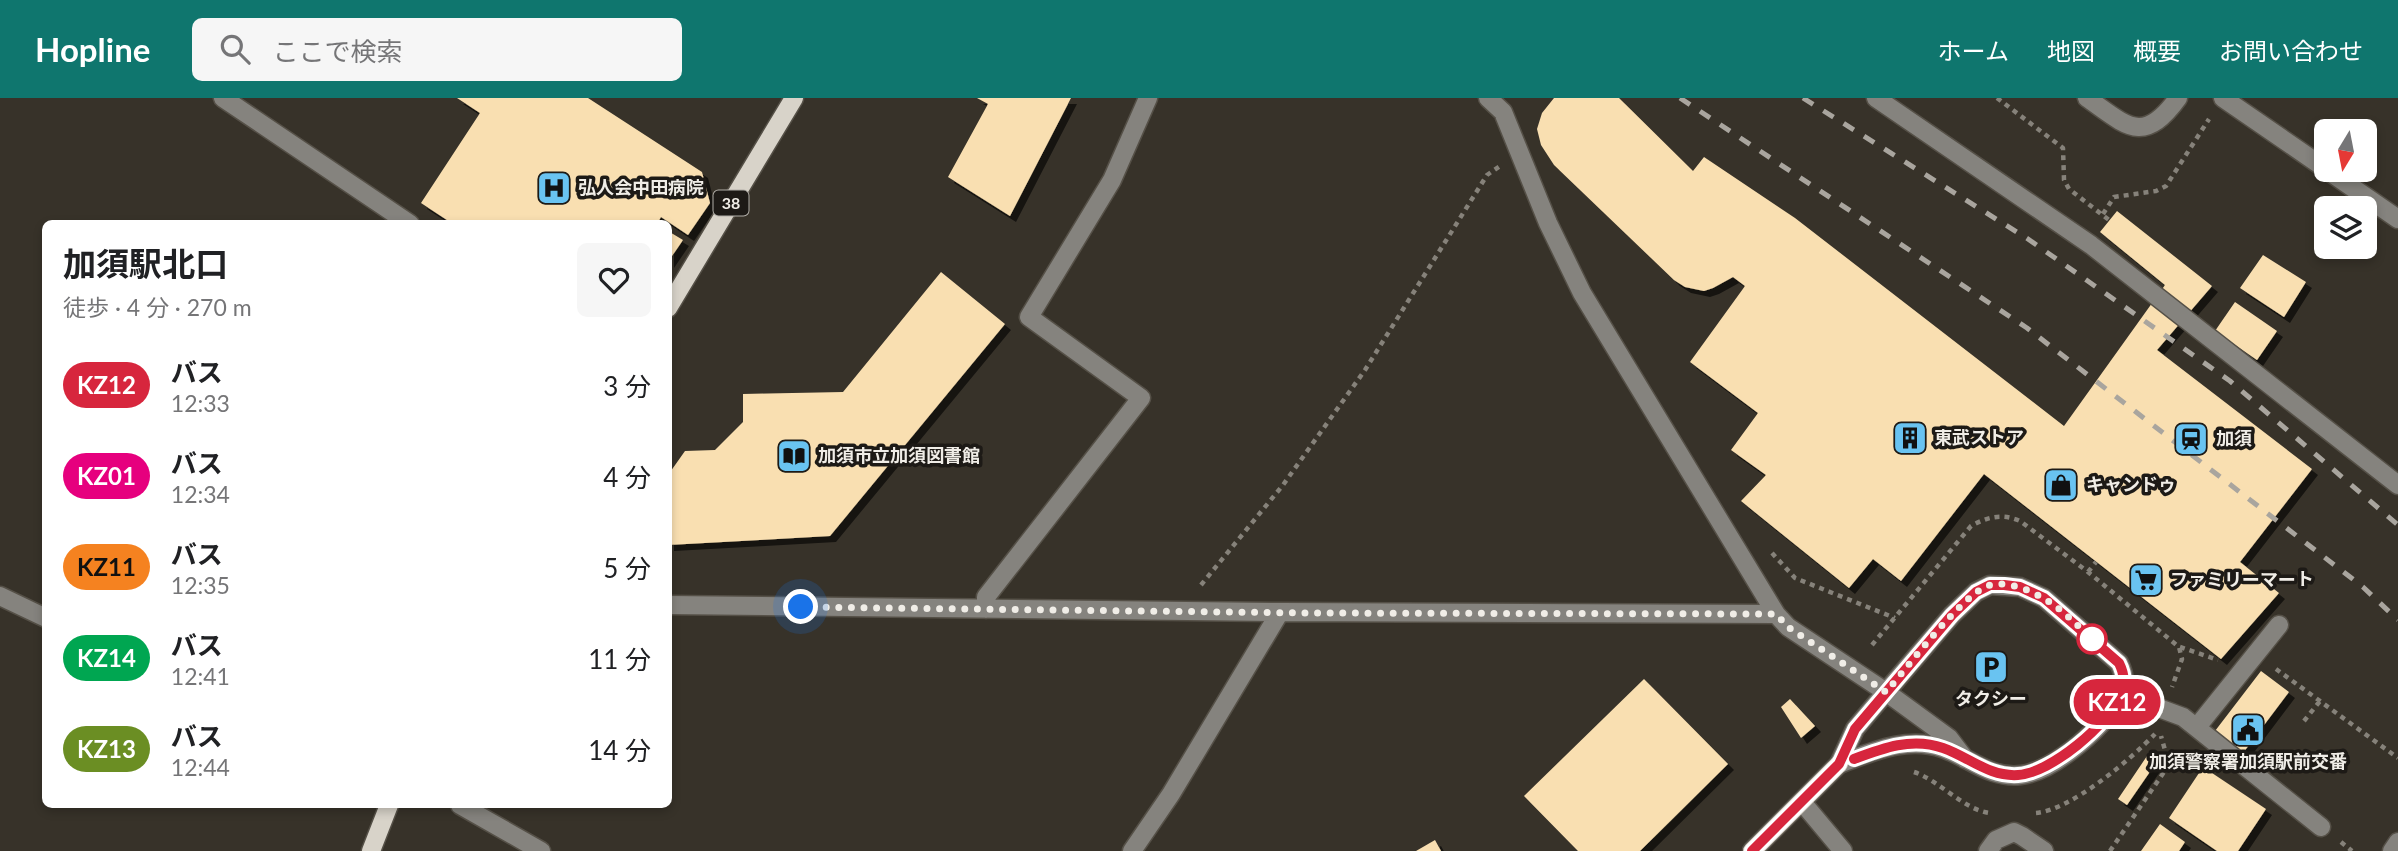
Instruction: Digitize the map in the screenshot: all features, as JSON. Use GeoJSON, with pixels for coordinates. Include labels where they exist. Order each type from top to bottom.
{"type":"FeatureCollection","features":[{"type":"Feature","properties":{"kind":"main road","name":"38"},"geometry":{"type":"LineString","coordinates":[[672,301],[794,98]]}},
{"type":"Feature","properties":{"kind":"main road"},"geometry":{"type":"LineString","coordinates":[[1752,851],[1839,764]]}},
{"type":"Feature","properties":{"kind":"main road"},"geometry":{"type":"LineString","coordinates":[[371,851],[388,808]]}},
{"type":"Feature","properties":{"kind":"street"},"geometry":{"type":"LineString","coordinates":[[223,98],[404,220]]}},
{"type":"Feature","properties":{"kind":"street"},"geometry":{"type":"LineString","coordinates":[[986,609],[986,597],[1141,398],[1029,317],[1112,180],[1148,98]]}},
{"type":"Feature","properties":{"kind":"street"},"geometry":{"type":"LineString","coordinates":[[1488,98],[1503,112],[1548,223],[1582,293],[1776,614],[1788,627],[1886,692],[1949,738],[1965,759]]}},
{"type":"Feature","properties":{"kind":"street"},"geometry":{"type":"LineString","coordinates":[[1875,98],[2091,244],[2398,485]]}},
{"type":"Feature","properties":{"kind":"street"},"geometry":{"type":"LineString","coordinates":[[2087,98],[2122,123],[2134,127],[2150,127],[2164,117],[2178,98]]}},
{"type":"Feature","properties":{"kind":"street"},"geometry":{"type":"LineString","coordinates":[[2219,104],[2314,162]]}},
{"type":"Feature","properties":{"kind":"street"},"geometry":{"type":"LineString","coordinates":[[2345,182],[2398,219]]}},
{"type":"Feature","properties":{"kind":"street"},"geometry":{"type":"LineString","coordinates":[[1990,585],[2020,587],[2044,598],[2119,663],[2124,677],[2122,694],[2112,710],[2064,755],[2036,772],[2006,776],[1990,772],[1943,748],[1924,743],[1888,747],[1839,764],[1855,729],[1886,692],[1952,615],[1976,592],[1990,585]]}},
{"type":"Feature","properties":{"kind":"street"},"geometry":{"type":"LineString","coordinates":[[0,596],[42,616]]}},
{"type":"Feature","properties":{"kind":"street"},"geometry":{"type":"LineString","coordinates":[[672,606],[1776,614]]}},
{"type":"Feature","properties":{"kind":"street"},"geometry":{"type":"LineString","coordinates":[[1132,851],[1171,794],[1280,612]]}},
{"type":"Feature","properties":{"kind":"street"},"geometry":{"type":"LineString","coordinates":[[2197,727],[2279,625]]}},
{"type":"Feature","properties":{"kind":"street"},"geometry":{"type":"LineString","coordinates":[[2122,694],[2165,708],[2197,727],[2321,827]]}},
{"type":"Feature","properties":{"kind":"street"},"geometry":{"type":"LineString","coordinates":[[1802,802],[1843,851]]}},
{"type":"Feature","properties":{"kind":"street"},"geometry":{"type":"LineString","coordinates":[[465,808],[541,851]]}},
{"type":"Feature","properties":{"kind":"street"},"geometry":{"type":"LineString","coordinates":[[1988,851],[1996,840],[2014,832],[2044,851]]}},
{"type":"Feature","properties":{"kind":"street"},"geometry":{"type":"LineString","coordinates":[[2392,851],[2398,842]]}},
{"type":"Feature","properties":{"kind":"path"},"geometry":{"type":"LineString","coordinates":[[1997,98],[2063,148],[2064,180],[2069,189],[2109,220]]}},
{"type":"Feature","properties":{"kind":"path"},"geometry":{"type":"LineString","coordinates":[[2102,214],[2114,197],[2156,191],[2166,186],[2219,104]]}},
{"type":"Feature","properties":{"kind":"path"},"geometry":{"type":"LineString","coordinates":[[1188,610],[1194,593],[1283,485],[1365,370],[1487,176],[1520,151]]}},
{"type":"Feature","properties":{"kind":"path"},"geometry":{"type":"LineString","coordinates":[[1769,549],[1795,578],[1895,618]]}},
{"type":"Feature","properties":{"kind":"path"},"geometry":{"type":"LineString","coordinates":[[2088,572],[2096,562]]}},
{"type":"Feature","properties":{"kind":"path"},"geometry":{"type":"LineString","coordinates":[[2179,647],[2219,661]]}},
{"type":"Feature","properties":{"kind":"path"},"geometry":{"type":"LineString","coordinates":[[2256,654],[2398,758]]}},
{"type":"Feature","properties":{"kind":"path"},"geometry":{"type":"LineString","coordinates":[[2304,721],[2320,701]]}},
{"type":"Feature","properties":{"kind":"path"},"geometry":{"type":"LineString","coordinates":[[2110,851],[2164,772],[2167,757],[2159,730]]}},
{"type":"Feature","properties":{"kind":"building"},"geometry":{"type":"Polygon","coordinates":[[[457,98],[588,98],[702,172],[710,203],[688,235],[672,224],[672,220],[661,217],[659,220],[447,220],[421,203],[480,113],[457,98]]]}},
{"type":"Feature","properties":{"kind":"building"},"geometry":{"type":"Polygon","coordinates":[[[977,98],[1071,98],[1010,216],[948,177],[988,104],[977,98]]]}},
{"type":"Feature","properties":{"kind":"building","name":"東武ストア"},"geometry":{"type":"Polygon","coordinates":[[[1554,98],[1619,98],[1693,171],[1704,157],[1795,218],[2064,426],[2165,285],[2100,232],[2117,211],[2212,286],[2157,350],[2312,469],[2240,562],[2279,593],[2221,659],[1984,474],[1901,581],[1873,559],[1849,588],[1741,501],[1766,475],[1731,450],[1758,413],[1690,362],[1745,286],[1733,277],[1704,291],[1685,287],[1674,280],[1554,165],[1541,145],[1537,129],[1542,113],[1554,98]]]}},
{"type":"Feature","properties":{"kind":"building"},"geometry":{"type":"Polygon","coordinates":[[[672,233],[683,240],[672,256],[672,233]]]}},
{"type":"Feature","properties":{"kind":"building"},"geometry":{"type":"Polygon","coordinates":[[[2263,255],[2306,282],[2284,317],[2240,288],[2263,255]]]}},
{"type":"Feature","properties":{"kind":"building"},"geometry":{"type":"Polygon","coordinates":[[[941,272],[1005,324],[830,536],[672,545],[672,469],[685,451],[715,450],[743,422],[743,394],[843,392],[941,272]]]}},
{"type":"Feature","properties":{"kind":"building"},"geometry":{"type":"Polygon","coordinates":[[[2235,302],[2277,331],[2257,360],[2215,331],[2235,302]]]}},
{"type":"Feature","properties":{"kind":"building"},"geometry":{"type":"Polygon","coordinates":[[[2261,671],[2289,692],[2243,753],[2215,731],[2261,671]]]}},
{"type":"Feature","properties":{"kind":"building"},"geometry":{"type":"Polygon","coordinates":[[[1644,679],[1728,764],[1640,851],[1578,851],[1524,796],[1644,679]]]}},
{"type":"Feature","properties":{"kind":"building"},"geometry":{"type":"Polygon","coordinates":[[[1790,699],[1815,726],[1801,738],[1781,707],[1790,699]]]}},
{"type":"Feature","properties":{"kind":"building"},"geometry":{"type":"Polygon","coordinates":[[[2147,756],[2156,763],[2127,805],[2118,799],[2147,756]]]}},
{"type":"Feature","properties":{"kind":"building"},"geometry":{"type":"Polygon","coordinates":[[[2203,767],[2266,809],[2238,851],[2217,851],[2169,818],[2203,767]]]}},
{"type":"Feature","properties":{"kind":"building"},"geometry":{"type":"Polygon","coordinates":[[[2160,824],[2185,842],[2179,851],[2141,851],[2160,824]]]}},
{"type":"Feature","properties":{"kind":"building"},"geometry":{"type":"Polygon","coordinates":[[[1435,840],[1441,851],[1416,851],[1435,840]]]}},
{"type":"Feature","properties":{"kind":"railway"},"geometry":{"type":"LineString","coordinates":[[1680,98],[2027,328],[2363,587],[2398,620]]}},
{"type":"Feature","properties":{"kind":"railway"},"geometry":{"type":"LineString","coordinates":[[1803,98],[2028,239],[2230,381],[2398,525]]}},
{"type":"Feature","properties":{"kind":"bus line","name":"KZ12"},"geometry":{"type":"LineString","coordinates":[[1752,851],[1839,764],[1855,729],[1952,615],[1976,592],[1990,585],[2020,587],[2044,598],[2119,663],[2122,670],[2122,694],[2112,710],[2064,755],[2036,772],[2006,776],[1990,772],[1943,748],[1924,743],[1888,747],[1854,759]]}},
{"type":"Feature","properties":{"kind":"place","name":"弘人会中田病院"},"geometry":{"type":"Point","coordinates":[554,188]}},
{"type":"Feature","properties":{"kind":"place","name":"東武ストア"},"geometry":{"type":"Point","coordinates":[1910,438]}},
{"type":"Feature","properties":{"kind":"place","name":"加須"},"geometry":{"type":"Point","coordinates":[2191,439]}},
{"type":"Feature","properties":{"kind":"place","name":"加須市立加須図書館"},"geometry":{"type":"Point","coordinates":[794,456]}},
{"type":"Feature","properties":{"kind":"place","name":"キャンドゥ"},"geometry":{"type":"Point","coordinates":[2061,485]}},
{"type":"Feature","properties":{"kind":"place","name":"ファミリーマート"},"geometry":{"type":"Point","coordinates":[2146,580]}},
{"type":"Feature","properties":{"kind":"place","name":"タクシー"},"geometry":{"type":"Point","coordinates":[1991,667]}},
{"type":"Feature","properties":{"kind":"place","name":"加須警察署加須駅前交番"},"geometry":{"type":"Point","coordinates":[2248,730]}},
{"type":"Feature","properties":{"kind":"route"},"geometry":{"type":"LineString","coordinates":[[801,607],[1308,613],[1776,614],[1788,627],[1886,692],[1952,615],[1976,592],[1990,585],[2020,587],[2044,598],[2095,641],[2092,639]]}}]}
